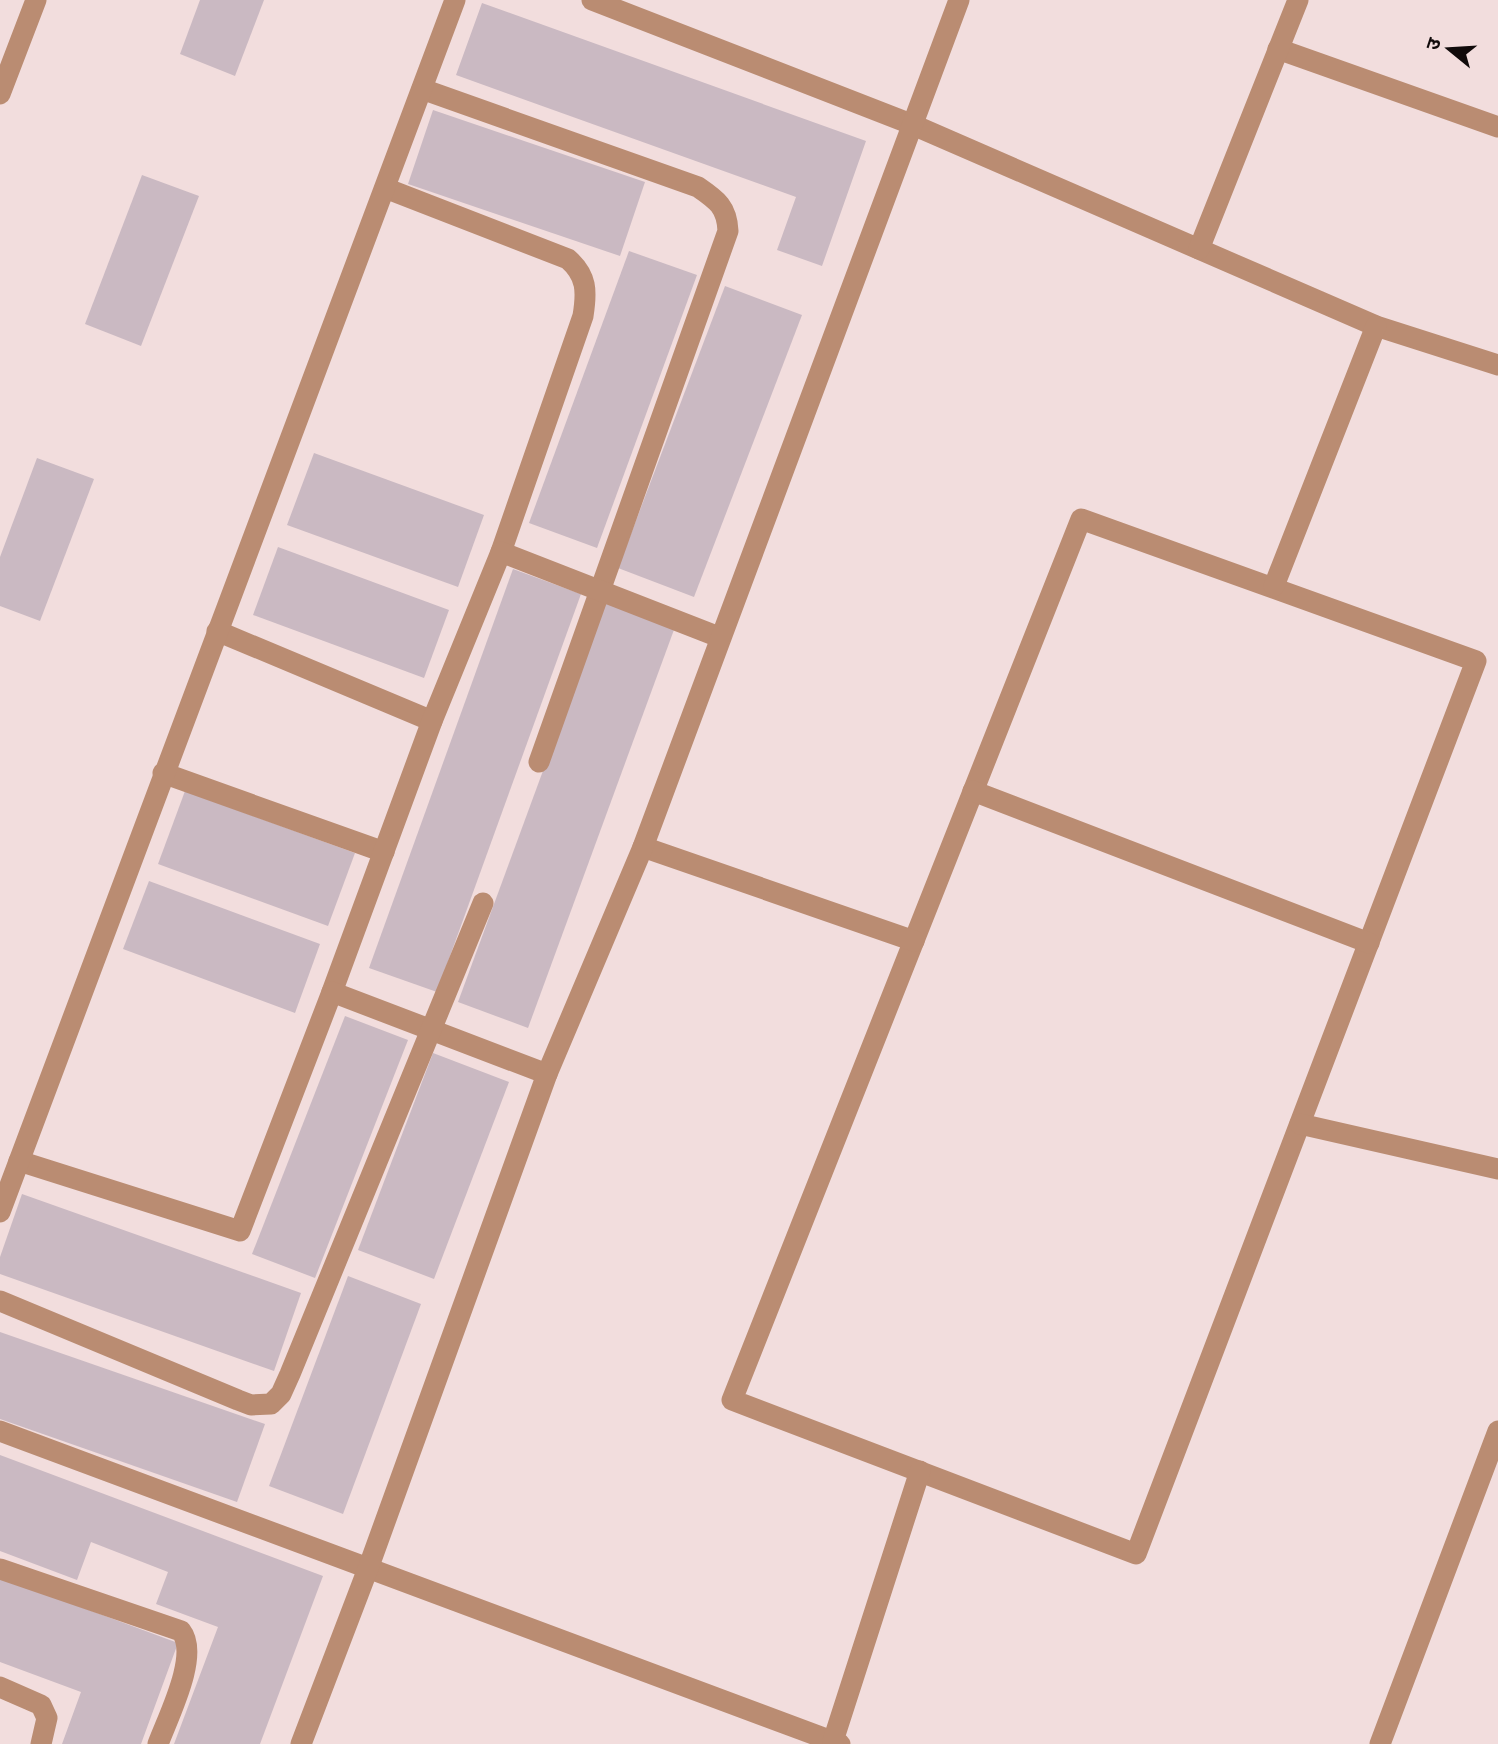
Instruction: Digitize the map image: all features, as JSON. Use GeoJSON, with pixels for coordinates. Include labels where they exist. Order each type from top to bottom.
{"type":"FeatureCollection","features":[{"type":"Feature","properties":{"kind":"street"},"geometry":{"type":"LineString","coordinates":[[0,94],[36,0]]}},
{"type":"Feature","properties":{"kind":"street"},"geometry":{"type":"LineString","coordinates":[[0,1212],[455,0]]}},
{"type":"Feature","properties":{"kind":"street"},"geometry":{"type":"LineString","coordinates":[[592,0],[911,124],[1376,326],[1498,365]]}},
{"type":"Feature","properties":{"kind":"street"},"geometry":{"type":"LineString","coordinates":[[301,1744],[369,1566],[547,1074],[643,847],[719,637],[959,0]]}},
{"type":"Feature","properties":{"kind":"street"},"geometry":{"type":"LineString","coordinates":[[1199,249],[1298,0]]}},
{"type":"Feature","properties":{"kind":"street"},"geometry":{"type":"LineString","coordinates":[[1278,49],[1498,127]]}},
{"type":"Feature","properties":{"kind":"street"},"geometry":{"type":"LineString","coordinates":[[422,89],[698,187],[723,206],[727,216],[728,231],[539,762]]}},
{"type":"Feature","properties":{"kind":"street"},"geometry":{"type":"LineString","coordinates":[[19,1161],[240,1231],[432,721],[501,552],[583,316],[587,289],[581,270],[568,259],[385,188]]}},
{"type":"Feature","properties":{"kind":"street"},"geometry":{"type":"LineString","coordinates":[[1274,586],[1376,326]]}},
{"type":"Feature","properties":{"kind":"street"},"geometry":{"type":"LineString","coordinates":[[1081,519],[1274,586],[1476,661],[1136,1554],[732,1400],[973,791],[1081,519]]}},
{"type":"Feature","properties":{"kind":"street"},"geometry":{"type":"LineString","coordinates":[[501,552],[719,637]]}},
{"type":"Feature","properties":{"kind":"street"},"geometry":{"type":"LineString","coordinates":[[217,631],[432,721]]}},
{"type":"Feature","properties":{"kind":"street"},"geometry":{"type":"LineString","coordinates":[[163,773],[384,852]]}},
{"type":"Feature","properties":{"kind":"street"},"geometry":{"type":"LineString","coordinates":[[973,791],[1368,943]]}},
{"type":"Feature","properties":{"kind":"street"},"geometry":{"type":"LineString","coordinates":[[643,847],[914,941]]}},
{"type":"Feature","properties":{"kind":"street"},"geometry":{"type":"LineString","coordinates":[[0,1301],[250,1405],[271,1404],[281,1394],[290,1374],[483,903]]}},
{"type":"Feature","properties":{"kind":"street"},"geometry":{"type":"LineString","coordinates":[[332,992],[547,1074]]}},
{"type":"Feature","properties":{"kind":"street"},"geometry":{"type":"LineString","coordinates":[[1300,1124],[1498,1169]]}},
{"type":"Feature","properties":{"kind":"street"},"geometry":{"type":"LineString","coordinates":[[0,1430],[836,1743],[920,1471]]}},
{"type":"Feature","properties":{"kind":"street"},"geometry":{"type":"LineString","coordinates":[[1380,1744],[1498,1431]]}},
{"type":"Feature","properties":{"kind":"street"},"geometry":{"type":"LineString","coordinates":[[0,1569],[181,1631],[187,1639],[188,1656],[158,1744]]}},
{"type":"Feature","properties":{"kind":"street"},"geometry":{"type":"LineString","coordinates":[[0,1687],[41,1705],[47,1718],[41,1744]]}},
{"type":"Feature","properties":{"kind":"building"},"geometry":{"type":"Polygon","coordinates":[[[200,0],[264,0],[235,76],[180,54],[200,0]]]}},
{"type":"Feature","properties":{"kind":"building"},"geometry":{"type":"Polygon","coordinates":[[[482,3],[866,141],[822,266],[777,250],[796,197],[456,75],[482,3]]]}},
{"type":"Feature","properties":{"kind":"building"},"geometry":{"type":"Polygon","coordinates":[[[433,110],[645,182],[620,256],[408,184],[433,110]]]}},
{"type":"Feature","properties":{"kind":"building"},"geometry":{"type":"Polygon","coordinates":[[[142,175],[199,196],[141,346],[85,324],[142,175]]]}},
{"type":"Feature","properties":{"kind":"building"},"geometry":{"type":"Polygon","coordinates":[[[629,251],[697,275],[597,548],[529,523],[629,251]]]}},
{"type":"Feature","properties":{"kind":"building"},"geometry":{"type":"Polygon","coordinates":[[[725,286],[802,315],[694,597],[618,568],[725,286]]]}},
{"type":"Feature","properties":{"kind":"building"},"geometry":{"type":"Polygon","coordinates":[[[314,453],[484,515],[458,587],[287,525],[314,453]]]}},
{"type":"Feature","properties":{"kind":"building"},"geometry":{"type":"Polygon","coordinates":[[[37,458],[94,479],[40,621],[0,606],[0,557],[37,458]]]}},
{"type":"Feature","properties":{"kind":"building"},"geometry":{"type":"Polygon","coordinates":[[[278,547],[449,610],[424,678],[253,615],[278,547]]]}},
{"type":"Feature","properties":{"kind":"building"},"geometry":{"type":"Polygon","coordinates":[[[513,569],[581,594],[437,992],[369,968],[513,569]]]}},
{"type":"Feature","properties":{"kind":"building"},"geometry":{"type":"Polygon","coordinates":[[[605,602],[675,627],[528,1028],[458,1002],[605,602]]]}},
{"type":"Feature","properties":{"kind":"building"},"geometry":{"type":"Polygon","coordinates":[[[185,791],[355,853],[328,926],[158,864],[185,791]]]}},
{"type":"Feature","properties":{"kind":"building"},"geometry":{"type":"Polygon","coordinates":[[[149,881],[320,944],[295,1013],[123,949],[149,881]]]}},
{"type":"Feature","properties":{"kind":"building"},"geometry":{"type":"Polygon","coordinates":[[[345,1016],[408,1040],[315,1278],[252,1254],[345,1016]]]}},
{"type":"Feature","properties":{"kind":"building"},"geometry":{"type":"Polygon","coordinates":[[[433,1053],[509,1082],[434,1279],[358,1250],[433,1053]]]}},
{"type":"Feature","properties":{"kind":"building"},"geometry":{"type":"Polygon","coordinates":[[[22,1194],[301,1293],[274,1371],[0,1274],[0,1257],[22,1194]]]}},
{"type":"Feature","properties":{"kind":"building"},"geometry":{"type":"Polygon","coordinates":[[[348,1276],[421,1304],[343,1514],[269,1486],[348,1276]]]}},
{"type":"Feature","properties":{"kind":"building"},"geometry":{"type":"Polygon","coordinates":[[[0,1332],[265,1424],[237,1502],[0,1419],[0,1332]]]}},
{"type":"Feature","properties":{"kind":"building"},"geometry":{"type":"Polygon","coordinates":[[[0,1455],[323,1576],[260,1744],[174,1744],[218,1627],[156,1604],[168,1572],[91,1542],[77,1580],[0,1551],[0,1455]]]}},
{"type":"Feature","properties":{"kind":"building"},"geometry":{"type":"Polygon","coordinates":[[[0,1577],[178,1643],[141,1744],[62,1744],[81,1692],[0,1662],[0,1577]]]}}]}
